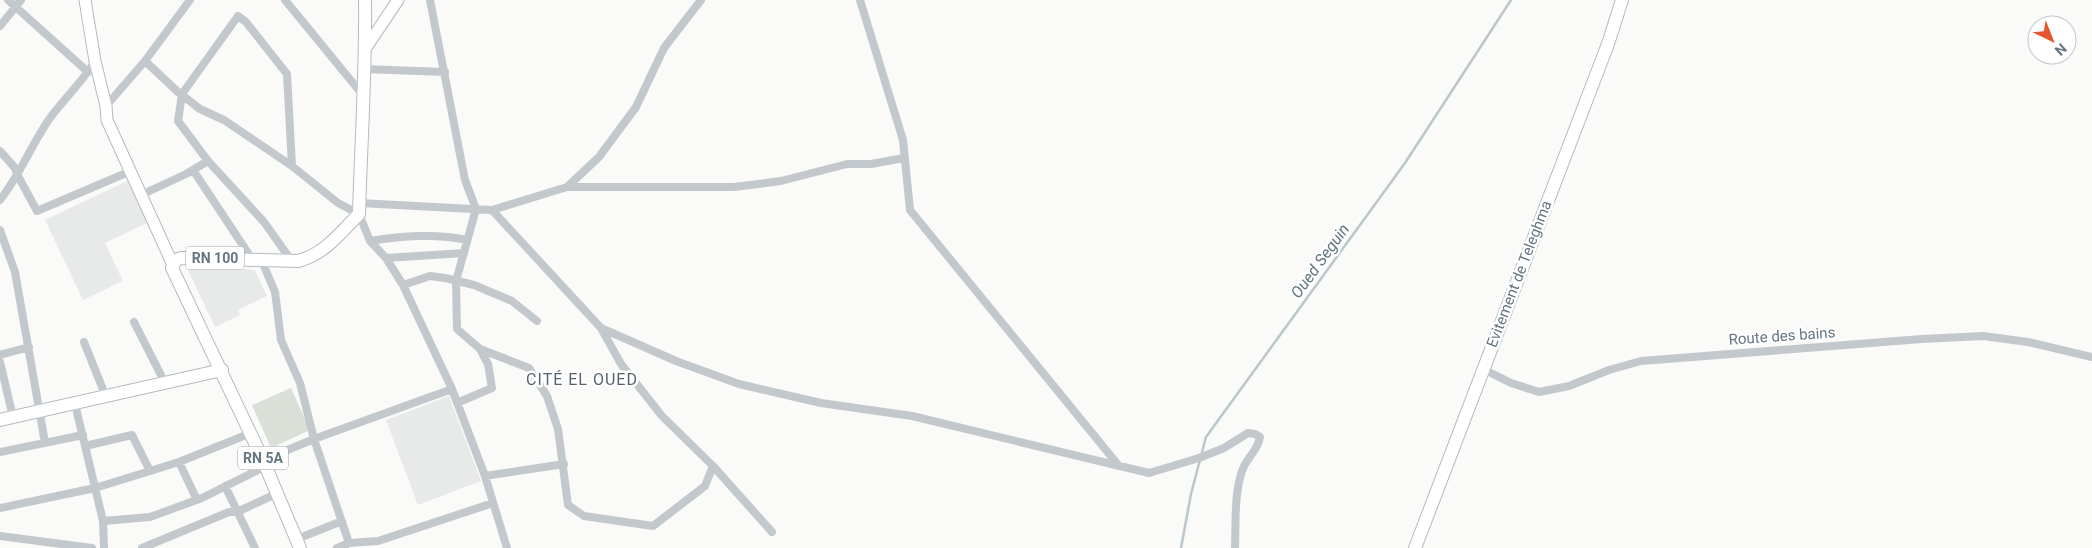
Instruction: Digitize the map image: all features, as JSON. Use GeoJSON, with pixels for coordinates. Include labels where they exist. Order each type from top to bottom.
{"type":"FeatureCollection","features":[{"type":"Feature","properties":{"kind":"main road"},"geometry":{"type":"LineString","coordinates":[[359,209],[362,94],[366,49],[365,0]]}},
{"type":"Feature","properties":{"kind":"main road","name":"Evitement de Teleghma"},"geometry":{"type":"LineString","coordinates":[[1414,548],[1608,44],[1622,0]]}},
{"type":"Feature","properties":{"kind":"main road","name":"RN 100"},"geometry":{"type":"LineString","coordinates":[[222,370],[173,270],[176,260],[181,258],[290,260],[312,257],[326,248],[359,209]]}},
{"type":"Feature","properties":{"kind":"main road"},"geometry":{"type":"LineString","coordinates":[[0,420],[222,370]]}},
{"type":"Feature","properties":{"kind":"main road","name":"RN 5A"},"geometry":{"type":"LineString","coordinates":[[222,370],[265,463],[298,544]]}},
{"type":"Feature","properties":{"kind":"street"},"geometry":{"type":"LineString","coordinates":[[8,0],[88,72]]}},
{"type":"Feature","properties":{"kind":"street"},"geometry":{"type":"LineString","coordinates":[[0,26],[21,0]]}},
{"type":"Feature","properties":{"kind":"street"},"geometry":{"type":"LineString","coordinates":[[85,0],[95,61],[106,106],[107,120],[173,265]]}},
{"type":"Feature","properties":{"kind":"street"},"geometry":{"type":"LineString","coordinates":[[285,0],[362,94]]}},
{"type":"Feature","properties":{"kind":"street"},"geometry":{"type":"LineString","coordinates":[[366,49],[398,0]]}},
{"type":"Feature","properties":{"kind":"street"},"geometry":{"type":"LineString","coordinates":[[430,0],[465,180],[476,209],[456,281],[457,329],[480,349],[529,368],[547,396],[558,429],[568,505],[584,516],[653,526],[704,486],[714,466]]}},
{"type":"Feature","properties":{"kind":"street"},"geometry":{"type":"LineString","coordinates":[[567,187],[599,157],[636,107],[664,48],[700,0]]}},
{"type":"Feature","properties":{"kind":"street"},"geometry":{"type":"LineString","coordinates":[[860,0],[903,140],[910,210],[1119,466]]}},
{"type":"Feature","properties":{"kind":"street"},"geometry":{"type":"LineString","coordinates":[[106,106],[145,61],[189,1]]}},
{"type":"Feature","properties":{"kind":"street"},"geometry":{"type":"LineString","coordinates":[[290,260],[264,222],[208,162],[178,121],[182,94],[238,16],[287,74],[292,166]]}},
{"type":"Feature","properties":{"kind":"street"},"geometry":{"type":"LineString","coordinates":[[0,200],[18,176],[28,152],[50,118],[95,61]]}},
{"type":"Feature","properties":{"kind":"street"},"geometry":{"type":"LineString","coordinates":[[145,61],[200,109],[224,120],[292,166],[338,203],[359,209],[492,210],[567,187],[734,187],[781,181],[847,164],[871,164],[904,158]]}},
{"type":"Feature","properties":{"kind":"street"},"geometry":{"type":"LineString","coordinates":[[364,69],[445,72]]}},
{"type":"Feature","properties":{"kind":"street"},"geometry":{"type":"LineString","coordinates":[[0,151],[16,168],[18,176],[37,211],[131,172]]}},
{"type":"Feature","properties":{"kind":"street"},"geometry":{"type":"LineString","coordinates":[[141,195],[208,162]]}},
{"type":"Feature","properties":{"kind":"street"},"geometry":{"type":"LineString","coordinates":[[193,170],[256,259],[275,292],[281,340],[300,383],[314,439],[349,543]]}},
{"type":"Feature","properties":{"kind":"street"},"geometry":{"type":"LineString","coordinates":[[359,209],[370,241],[386,258],[403,285],[452,389],[485,476],[507,548]]}},
{"type":"Feature","properties":{"kind":"street"},"geometry":{"type":"LineString","coordinates":[[492,210],[601,328],[622,364],[662,416],[714,466],[772,532]]}},
{"type":"Feature","properties":{"kind":"street"},"geometry":{"type":"LineString","coordinates":[[0,230],[15,272],[46,443]]}},
{"type":"Feature","properties":{"kind":"street"},"geometry":{"type":"LineString","coordinates":[[370,241],[396,237],[424,236],[452,237],[467,240]]}},
{"type":"Feature","properties":{"kind":"street"},"geometry":{"type":"LineString","coordinates":[[386,258],[464,253]]}},
{"type":"Feature","properties":{"kind":"street"},"geometry":{"type":"LineString","coordinates":[[403,285],[430,276],[474,285],[502,296],[524,309],[537,321]]}},
{"type":"Feature","properties":{"kind":"street"},"geometry":{"type":"LineString","coordinates":[[134,322],[165,383]]}},
{"type":"Feature","properties":{"kind":"street"},"geometry":{"type":"LineString","coordinates":[[601,328],[676,361],[739,384],[821,403],[912,416],[1149,473],[1177,466],[1224,448],[1248,433],[1255,434],[1260,437],[1259,447],[1243,468],[1237,490],[1235,548]]}},
{"type":"Feature","properties":{"kind":"street","name":"Route des bains"},"geometry":{"type":"LineString","coordinates":[[1483,369],[1512,383],[1539,392],[1569,386],[1609,370],[1641,361],[1922,339],[1982,336],[2028,342],[2092,357]]}},
{"type":"Feature","properties":{"kind":"street"},"geometry":{"type":"LineString","coordinates":[[84,342],[106,397]]}},
{"type":"Feature","properties":{"kind":"street"},"geometry":{"type":"LineString","coordinates":[[0,355],[28,347]]}},
{"type":"Feature","properties":{"kind":"street"},"geometry":{"type":"LineString","coordinates":[[457,403],[492,388],[488,364],[480,349]]}},
{"type":"Feature","properties":{"kind":"street"},"geometry":{"type":"LineString","coordinates":[[0,362],[13,418]]}},
{"type":"Feature","properties":{"kind":"street"},"geometry":{"type":"LineString","coordinates":[[103,521],[150,517],[197,500],[314,439],[452,389]]}},
{"type":"Feature","properties":{"kind":"street"},"geometry":{"type":"LineString","coordinates":[[75,404],[103,521],[104,548]]}},
{"type":"Feature","properties":{"kind":"street"},"geometry":{"type":"LineString","coordinates":[[0,508],[95,488],[179,462],[251,433]]}},
{"type":"Feature","properties":{"kind":"street"},"geometry":{"type":"LineString","coordinates":[[0,452],[83,435]]}},
{"type":"Feature","properties":{"kind":"street"},"geometry":{"type":"LineString","coordinates":[[85,446],[132,435],[150,471]]}},
{"type":"Feature","properties":{"kind":"street"},"geometry":{"type":"LineString","coordinates":[[179,462],[197,500]]}},
{"type":"Feature","properties":{"kind":"street"},"geometry":{"type":"LineString","coordinates":[[485,476],[564,464]]}},
{"type":"Feature","properties":{"kind":"street"},"geometry":{"type":"LineString","coordinates":[[225,486],[255,548]]}},
{"type":"Feature","properties":{"kind":"street"},"geometry":{"type":"LineString","coordinates":[[142,548],[229,512],[237,512],[278,493]]}},
{"type":"Feature","properties":{"kind":"street"},"geometry":{"type":"LineString","coordinates":[[337,548],[349,543],[379,544],[493,503]]}},
{"type":"Feature","properties":{"kind":"street"},"geometry":{"type":"LineString","coordinates":[[298,544],[342,521]]}},
{"type":"Feature","properties":{"kind":"street"},"geometry":{"type":"LineString","coordinates":[[0,536],[92,548]]}},
{"type":"Feature","properties":{"kind":"shaded area"},"geometry":{"type":"Polygon","coordinates":[[[131,179],[151,221],[105,243],[123,281],[83,300],[45,220],[131,179]]]}},
{"type":"Feature","properties":{"kind":"shaded area"},"geometry":{"type":"Polygon","coordinates":[[[184,262],[255,270],[267,296],[238,310],[240,315],[215,327],[184,262]]]}},
{"type":"Feature","properties":{"kind":"shaded area"},"geometry":{"type":"Polygon","coordinates":[[[291,388],[310,430],[271,448],[252,405],[291,388]]]}},
{"type":"Feature","properties":{"kind":"shaded area"},"geometry":{"type":"Polygon","coordinates":[[[449,396],[481,481],[418,505],[386,420],[449,396]]]}},
{"type":"Feature","properties":{"kind":"waterway","name":"Oued Seguin"},"geometry":{"type":"LineString","coordinates":[[1181,548],[1191,494],[1206,437],[1405,163],[1511,0]]}},
{"type":"Feature","properties":{"kind":"district","name":"CITÉ EL OUED"},"geometry":{"type":"Point","coordinates":[582,379]}}]}
